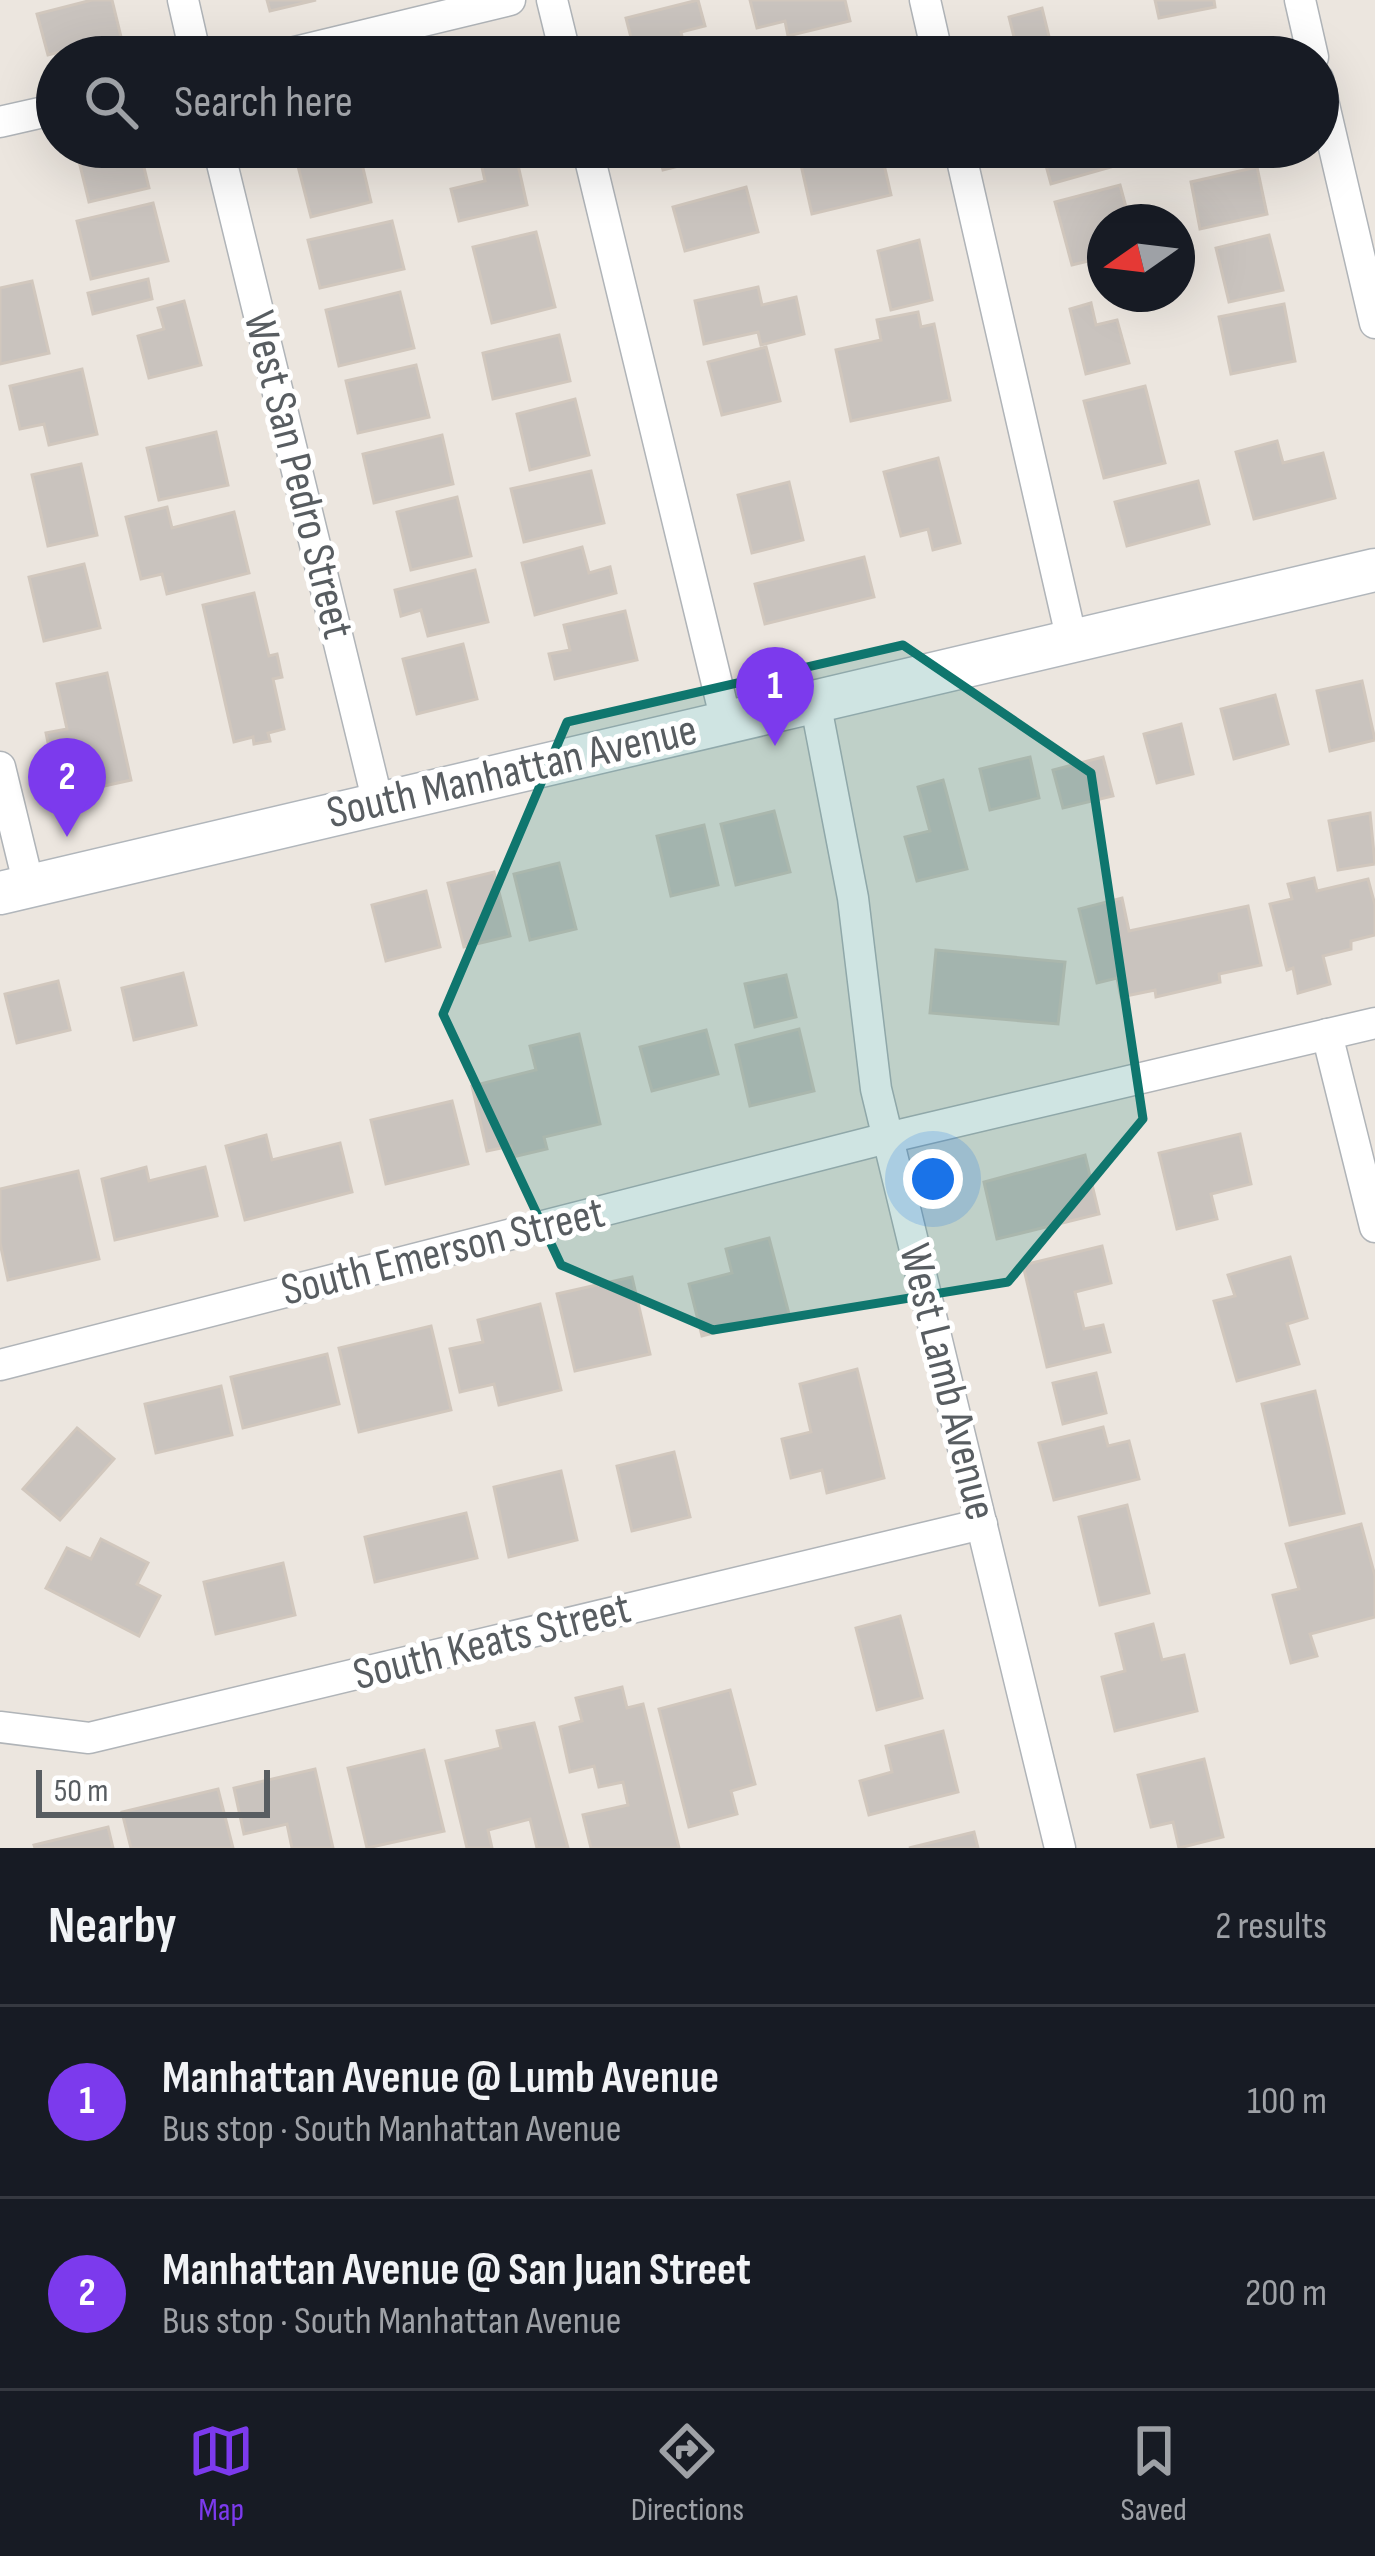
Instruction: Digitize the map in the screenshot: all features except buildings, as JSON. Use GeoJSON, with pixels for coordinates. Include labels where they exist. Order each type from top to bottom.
{"type":"FeatureCollection","features":[{"type":"Feature","properties":{"kind":"main road","name":"South Manhattan Avenue"},"geometry":{"type":"LineString","coordinates":[[14,890],[1375,570]]}},
{"type":"Feature","properties":{"kind":"street"},"geometry":{"type":"LineString","coordinates":[[183,0],[191,36]]}},
{"type":"Feature","properties":{"kind":"street"},"geometry":{"type":"LineString","coordinates":[[361,36],[510,0]]}},
{"type":"Feature","properties":{"kind":"street"},"geometry":{"type":"LineString","coordinates":[[552,0],[561,36]]}},
{"type":"Feature","properties":{"kind":"street"},"geometry":{"type":"LineString","coordinates":[[925,0],[933,36]]}},
{"type":"Feature","properties":{"kind":"street"},"geometry":{"type":"LineString","coordinates":[[1300,0],[1308,36]]}},
{"type":"Feature","properties":{"kind":"street"},"geometry":{"type":"LineString","coordinates":[[0,122],[36,114]]}},
{"type":"Feature","properties":{"kind":"street","name":"West San Pedro Street"},"geometry":{"type":"LineString","coordinates":[[223,168],[378,803]]}},
{"type":"Feature","properties":{"kind":"street"},"geometry":{"type":"LineString","coordinates":[[592,168],[726,721]]}},
{"type":"Feature","properties":{"kind":"street"},"geometry":{"type":"LineString","coordinates":[[964,168],[1072,641]]}},
{"type":"Feature","properties":{"kind":"street"},"geometry":{"type":"LineString","coordinates":[[1339,168],[1375,323]]}},
{"type":"Feature","properties":{"kind":"street","name":"West Lamb Avenue"},"geometry":{"type":"LineString","coordinates":[[815,700],[853,898],[875,1089],[1060,1848]]}},
{"type":"Feature","properties":{"kind":"street"},"geometry":{"type":"LineString","coordinates":[[0,766],[14,890]]}},
{"type":"Feature","properties":{"kind":"street","name":"South Emerson Street"},"geometry":{"type":"LineString","coordinates":[[0,1366],[887,1138],[1375,1023]]}},
{"type":"Feature","properties":{"kind":"street"},"geometry":{"type":"LineString","coordinates":[[1327,1034],[1375,1227]]}},
{"type":"Feature","properties":{"kind":"street","name":"South Keats Street"},"geometry":{"type":"LineString","coordinates":[[0,1727],[88,1738],[982,1524]]}},
{"type":"Feature","properties":{"kind":"highlighted area"},"geometry":{"type":"Polygon","coordinates":[[[903,645],[1091,773],[1143,1119],[1008,1282],[713,1330],[561,1265],[443,1014],[567,722],[903,645]]]}},
{"type":"Feature","properties":{"kind":"place","name":"Manhattan Avenue @ Lumb Avenue"},"geometry":{"type":"Point","coordinates":[775,746]}},
{"type":"Feature","properties":{"kind":"place","name":"Manhattan Avenue @ San Juan Street"},"geometry":{"type":"Point","coordinates":[67,837]}}]}
